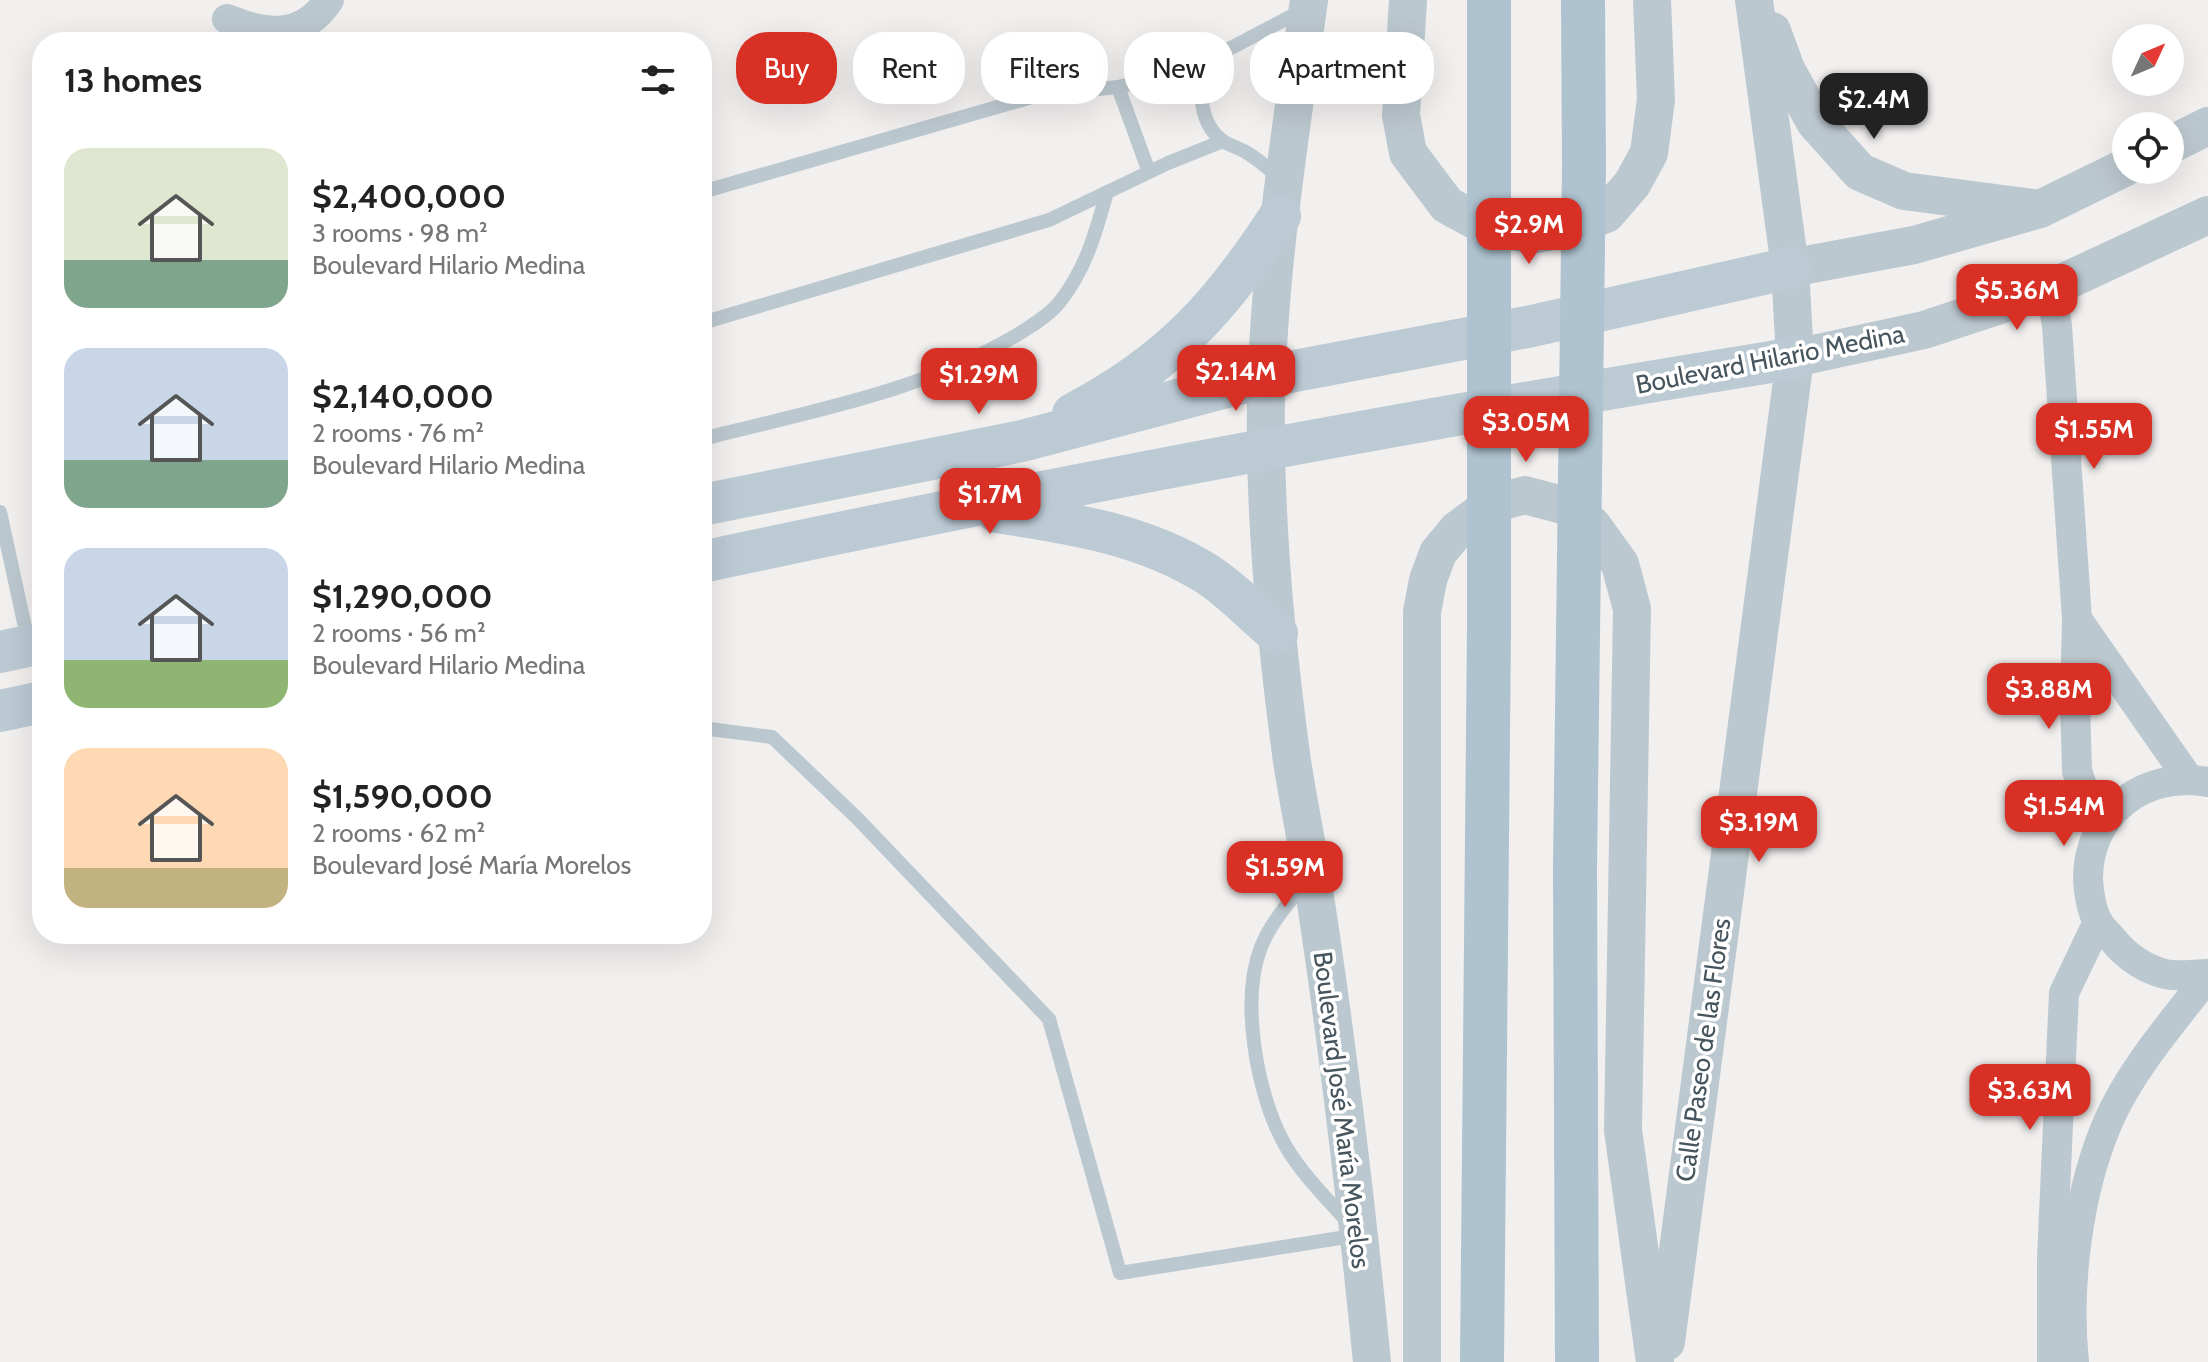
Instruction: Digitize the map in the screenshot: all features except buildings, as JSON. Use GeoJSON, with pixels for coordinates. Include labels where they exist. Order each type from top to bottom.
{"type":"FeatureCollection","features":[{"type":"Feature","properties":{"kind":"main road"},"geometry":{"type":"LineString","coordinates":[[1482,1362],[1489,629],[1489,0]]}},
{"type":"Feature","properties":{"kind":"main road"},"geometry":{"type":"LineString","coordinates":[[1577,1362],[1575,868],[1583,0]]}},
{"type":"Feature","properties":{"kind":"main road"},"geometry":{"type":"LineString","coordinates":[[1022,441],[1096,402],[1184,339],[1244,271],[1282,198]]}},
{"type":"Feature","properties":{"kind":"main road"},"geometry":{"type":"LineString","coordinates":[[712,503],[1022,441],[1268,376],[1532,326],[1790,268]]}},
{"type":"Feature","properties":{"kind":"main road","name":"Boulevard Hilario Medina"},"geometry":{"type":"LineString","coordinates":[[712,560],[964,508],[1527,401],[1795,358]]}},
{"type":"Feature","properties":{"kind":"main road"},"geometry":{"type":"LineString","coordinates":[[964,508],[1111,532],[1164,551],[1209,576],[1277,633]]}},
{"type":"Feature","properties":{"kind":"main road"},"geometry":{"type":"LineString","coordinates":[[0,711],[32,704]]}},
{"type":"Feature","properties":{"kind":"street"},"geometry":{"type":"LineString","coordinates":[[280,32],[293,30],[309,20],[329,0]]}},
{"type":"Feature","properties":{"kind":"street"},"geometry":{"type":"LineString","coordinates":[[1408,0],[1401,115],[1408,153],[1447,205],[1482,224],[1531,235],[1569,228],[1606,214],[1632,184],[1649,153],[1656,99],[1652,0]]}},
{"type":"Feature","properties":{"kind":"street"},"geometry":{"type":"LineString","coordinates":[[1757,0],[1786,69],[1815,122],[1860,172],[1904,191],[2040,209]]}},
{"type":"Feature","properties":{"kind":"street","name":"Calle Paseo de las Flores"},"geometry":{"type":"LineString","coordinates":[[1663,1362],[1795,358],[1790,268],[1757,0]]}},
{"type":"Feature","properties":{"kind":"street","name":"Boulevard José María Morelos"},"geometry":{"type":"LineString","coordinates":[[1308,4],[1282,198],[1268,376],[1266,451],[1277,633],[1292,762],[1312,875],[1359,1235],[1372,1362]]}},
{"type":"Feature","properties":{"kind":"street"},"geometry":{"type":"LineString","coordinates":[[226,20],[267,32]]}},
{"type":"Feature","properties":{"kind":"street"},"geometry":{"type":"LineString","coordinates":[[2184,138],[2208,126]]}},
{"type":"Feature","properties":{"kind":"street"},"geometry":{"type":"LineString","coordinates":[[1790,268],[1914,245],[2040,209],[2112,174]]}},
{"type":"Feature","properties":{"kind":"street","name":"Boulevard Hilario Medina"},"geometry":{"type":"LineString","coordinates":[[1795,358],[1924,330],[2051,288],[2208,215]]}},
{"type":"Feature","properties":{"kind":"street"},"geometry":{"type":"LineString","coordinates":[[2051,288],[2057,326],[2077,619],[2077,771],[2098,832]]}},
{"type":"Feature","properties":{"kind":"street"},"geometry":{"type":"LineString","coordinates":[[1422,1362],[1422,612],[1428,580],[1438,553],[1457,530],[1492,504],[1525,495],[1566,506],[1592,525],[1620,564],[1632,609],[1623,1130],[1655,1362]]}},
{"type":"Feature","properties":{"kind":"street"},"geometry":{"type":"LineString","coordinates":[[2077,619],[2198,780]]}},
{"type":"Feature","properties":{"kind":"street"},"geometry":{"type":"LineString","coordinates":[[2198,780],[2152,784],[2120,803],[2098,832],[2088,861],[2089,892],[2098,922],[2126,956],[2166,974],[2208,975]]}},
{"type":"Feature","properties":{"kind":"street"},"geometry":{"type":"LineString","coordinates":[[2052,1362],[2053,1243],[2064,993],[2098,922]]}},
{"type":"Feature","properties":{"kind":"street"},"geometry":{"type":"LineString","coordinates":[[2074,1362],[2074,1276],[2089,1177],[2109,1121],[2132,1079],[2208,975]]}},
{"type":"Feature","properties":{"kind":"lane"},"geometry":{"type":"LineString","coordinates":[[1234,45],[1308,4]]}},
{"type":"Feature","properties":{"kind":"lane"},"geometry":{"type":"LineString","coordinates":[[712,189],[1039,95],[1124,86]]}},
{"type":"Feature","properties":{"kind":"lane"},"geometry":{"type":"LineString","coordinates":[[1118,87],[1149,172]]}},
{"type":"Feature","properties":{"kind":"lane"},"geometry":{"type":"LineString","coordinates":[[1202,104],[1223,141],[1251,155],[1282,198]]}},
{"type":"Feature","properties":{"kind":"lane"},"geometry":{"type":"LineString","coordinates":[[712,320],[1020,229],[1076,208],[1149,172],[1223,141]]}},
{"type":"Feature","properties":{"kind":"lane"},"geometry":{"type":"LineString","coordinates":[[712,436],[879,393],[959,366],[1025,330],[1056,306],[1079,275],[1093,242],[1107,192]]}},
{"type":"Feature","properties":{"kind":"lane"},"geometry":{"type":"LineString","coordinates":[[0,512],[24,647]]}},
{"type":"Feature","properties":{"kind":"lane"},"geometry":{"type":"LineString","coordinates":[[712,729],[772,737],[857,818],[1049,1019],[1120,1273],[1359,1235]]}},
{"type":"Feature","properties":{"kind":"lane"},"geometry":{"type":"LineString","coordinates":[[1312,875],[1280,913],[1261,947],[1252,979],[1254,1043],[1266,1098],[1285,1145],[1359,1235]]}}]}
